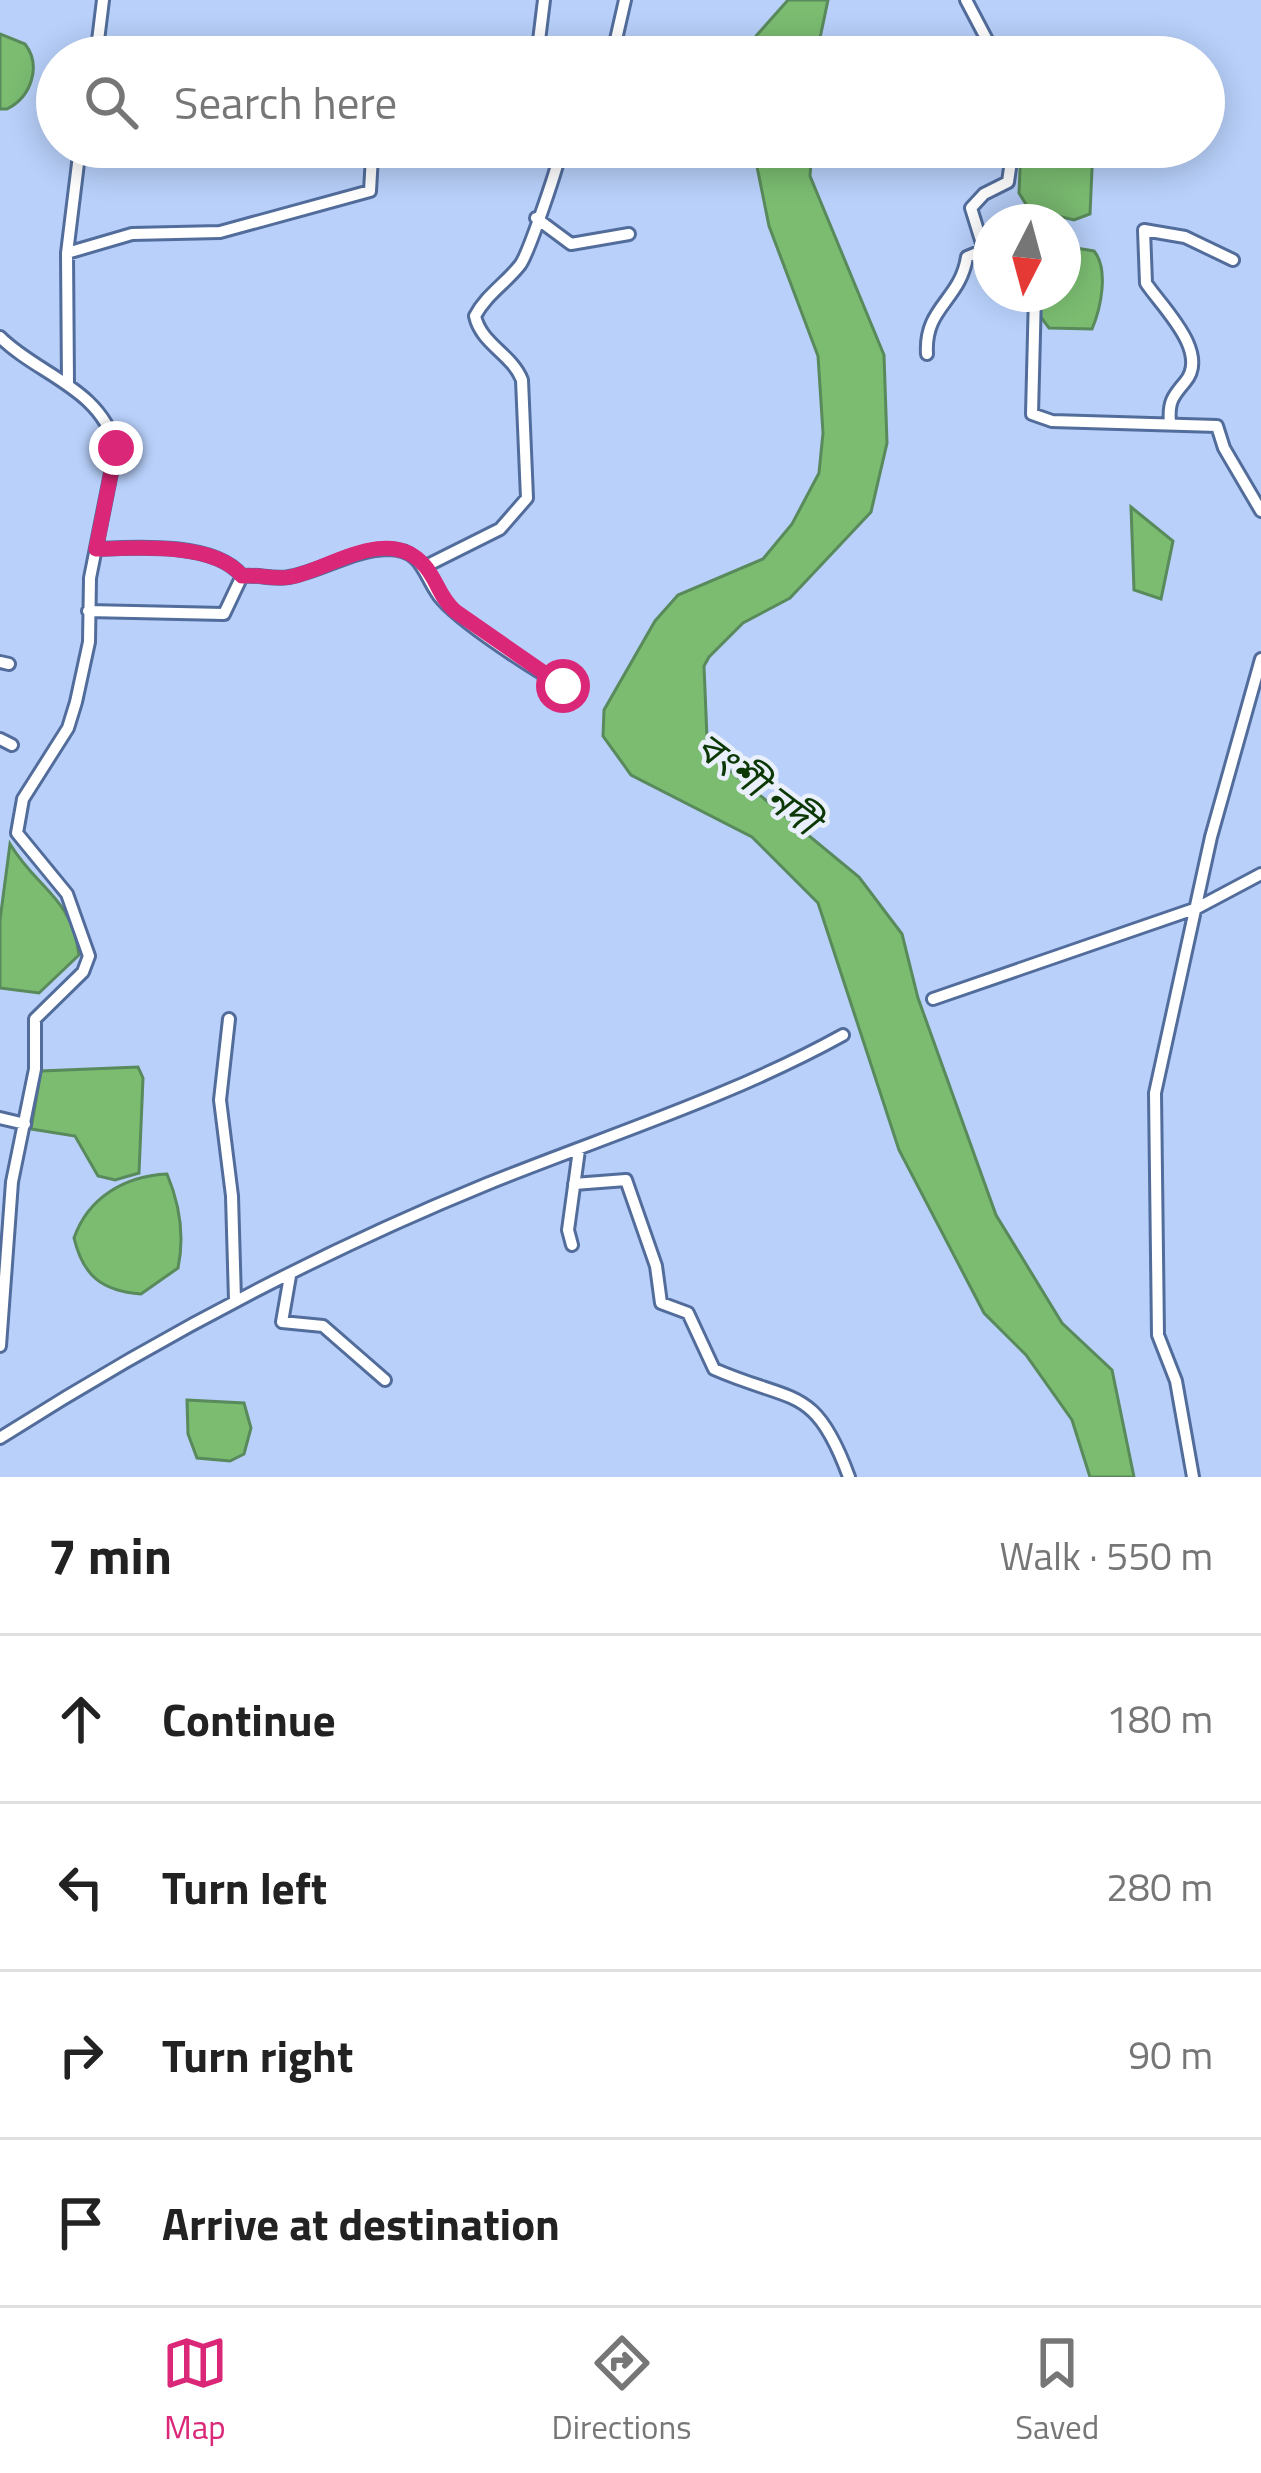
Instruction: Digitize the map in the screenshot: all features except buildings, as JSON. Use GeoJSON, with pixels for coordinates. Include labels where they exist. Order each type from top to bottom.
{"type":"FeatureCollection","features":[{"type":"Feature","properties":{"kind":"street"},"geometry":{"type":"LineString","coordinates":[[99,36],[103,0]]}},
{"type":"Feature","properties":{"kind":"street"},"geometry":{"type":"LineString","coordinates":[[540,36],[544,0]]}},
{"type":"Feature","properties":{"kind":"street"},"geometry":{"type":"LineString","coordinates":[[617,36],[625,0]]}},
{"type":"Feature","properties":{"kind":"street"},"geometry":{"type":"LineString","coordinates":[[966,0],[985,36]]}},
{"type":"Feature","properties":{"kind":"street"},"geometry":{"type":"LineString","coordinates":[[68,383],[67,253],[77,168]]}},
{"type":"Feature","properties":{"kind":"street"},"geometry":{"type":"LineString","coordinates":[[67,253],[132,234],[220,232],[335,202],[370,191],[372,168]]}},
{"type":"Feature","properties":{"kind":"street"},"geometry":{"type":"LineString","coordinates":[[426,566],[500,529],[527,498],[522,380],[515,363],[484,335],[475,316],[521,265],[536,218],[560,168]]}},
{"type":"Feature","properties":{"kind":"street"},"geometry":{"type":"LineString","coordinates":[[975,204],[1008,182],[1010,168]]}},
{"type":"Feature","properties":{"kind":"street"},"geometry":{"type":"LineString","coordinates":[[536,218],[571,244],[629,233]]}},
{"type":"Feature","properties":{"kind":"street"},"geometry":{"type":"LineString","coordinates":[[1171,423],[1172,394],[1188,378],[1188,358],[1182,323],[1146,284],[1144,230],[1185,238],[1233,260]]}},
{"type":"Feature","properties":{"kind":"street"},"geometry":{"type":"LineString","coordinates":[[927,354],[928,323],[964,280],[968,257],[973,256]]}},
{"type":"Feature","properties":{"kind":"street"},"geometry":{"type":"LineString","coordinates":[[1035,312],[1033,414],[1052,421],[1217,426],[1224,448],[1261,511]]}},
{"type":"Feature","properties":{"kind":"street"},"geometry":{"type":"LineString","coordinates":[[0,337],[68,383],[108,427],[116,448],[96,549],[86,662],[76,702],[68,728],[23,800],[17,830],[30,855],[67,894],[89,956],[82,972],[34,1018],[35,1069],[12,1183],[12,1243],[0,1346]]}},
{"type":"Feature","properties":{"kind":"street"},"geometry":{"type":"LineString","coordinates":[[96,549],[181,551],[227,560],[242,576],[291,577],[353,554],[390,549],[406,552],[426,566],[440,598],[455,611],[512,655],[569,688]]}},
{"type":"Feature","properties":{"kind":"street"},"geometry":{"type":"LineString","coordinates":[[88,611],[224,614],[242,576]]}},
{"type":"Feature","properties":{"kind":"street"},"geometry":{"type":"LineString","coordinates":[[1193,1477],[1176,1381],[1158,1336],[1154,1117],[1165,1035],[1188,962],[1197,908],[1261,659]]}},
{"type":"Feature","properties":{"kind":"street"},"geometry":{"type":"LineString","coordinates":[[933,999],[1197,908],[1261,874]]}},
{"type":"Feature","properties":{"kind":"street"},"geometry":{"type":"LineString","coordinates":[[229,1019],[220,1100],[232,1196],[236,1300]]}},
{"type":"Feature","properties":{"kind":"street"},"geometry":{"type":"LineString","coordinates":[[0,1438],[236,1300],[485,1185],[579,1150],[843,1036]]}},
{"type":"Feature","properties":{"kind":"street"},"geometry":{"type":"LineString","coordinates":[[0,1118],[25,1124]]}},
{"type":"Feature","properties":{"kind":"street"},"geometry":{"type":"LineString","coordinates":[[572,1245],[579,1150]]}},
{"type":"Feature","properties":{"kind":"street"},"geometry":{"type":"LineString","coordinates":[[574,1184],[626,1180],[656,1266],[661,1303],[688,1312],[714,1369],[808,1402],[822,1416],[849,1477]]}},
{"type":"Feature","properties":{"kind":"street"},"geometry":{"type":"LineString","coordinates":[[290,1276],[281,1321],[323,1326],[386,1380]]}},
{"type":"Feature","properties":{"kind":"shaded area"},"geometry":{"type":"Polygon","coordinates":[[[788,0],[828,0],[820,36],[756,36],[788,0]]]}},
{"type":"Feature","properties":{"kind":"shaded area"},"geometry":{"type":"Polygon","coordinates":[[[0,34],[25,44],[33,62],[28,89],[7,109],[0,109],[0,34]]]}},
{"type":"Feature","properties":{"kind":"shaded area"},"geometry":{"type":"Polygon","coordinates":[[[757,168],[811,168],[884,355],[887,443],[871,512],[790,598],[743,623],[709,657],[704,666],[707,738],[722,764],[859,877],[902,934],[918,998],[996,1215],[1062,1323],[1112,1370],[1134,1477],[1090,1477],[1072,1420],[1026,1355],[984,1313],[899,1150],[818,903],[752,837],[631,775],[603,736],[604,710],[655,621],[678,595],[763,559],[792,524],[819,473],[823,433],[818,356],[769,226],[757,168]]]}},
{"type":"Feature","properties":{"kind":"shaded area"},"geometry":{"type":"Polygon","coordinates":[[[1020,168],[1092,168],[1090,214],[1081,217],[1081,204],[1026,204],[1019,193],[1020,168]]]}},
{"type":"Feature","properties":{"kind":"shaded area"},"geometry":{"type":"Polygon","coordinates":[[[1081,249],[1094,251],[1102,289],[1092,329],[1049,328],[1040,312],[1081,312],[1081,249]]]}},
{"type":"Feature","properties":{"kind":"shaded area"},"geometry":{"type":"Polygon","coordinates":[[[1131,507],[1173,541],[1161,599],[1134,590],[1131,507]]]}},
{"type":"Feature","properties":{"kind":"shaded area"},"geometry":{"type":"Polygon","coordinates":[[[10,844],[61,906],[79,955],[39,993],[0,988],[0,920],[10,844]]]}},
{"type":"Feature","properties":{"kind":"shaded area"},"geometry":{"type":"Polygon","coordinates":[[[138,1067],[143,1078],[139,1173],[115,1180],[98,1176],[75,1136],[31,1129],[41,1071],[138,1067]]]}},
{"type":"Feature","properties":{"kind":"shaded area"},"geometry":{"type":"Polygon","coordinates":[[[167,1174],[180,1220],[178,1268],[141,1294],[105,1285],[89,1272],[78,1251],[74,1238],[80,1224],[98,1201],[122,1185],[167,1174]]]}},
{"type":"Feature","properties":{"kind":"shaded area"},"geometry":{"type":"Polygon","coordinates":[[[187,1400],[244,1403],[251,1428],[244,1454],[230,1461],[197,1458],[188,1434],[187,1400]]]}},
{"type":"Feature","properties":{"kind":"route"},"geometry":{"type":"LineString","coordinates":[[116,448],[96,549],[181,551],[227,560],[242,576],[278,578],[353,554],[390,549],[406,552],[426,566],[440,598],[455,611],[512,655],[563,686]]}},
{"type":"Feature","properties":{"kind":"water label","name":"বংশী নদী"},"geometry":{"type":"Point","coordinates":[758,783]}}]}
